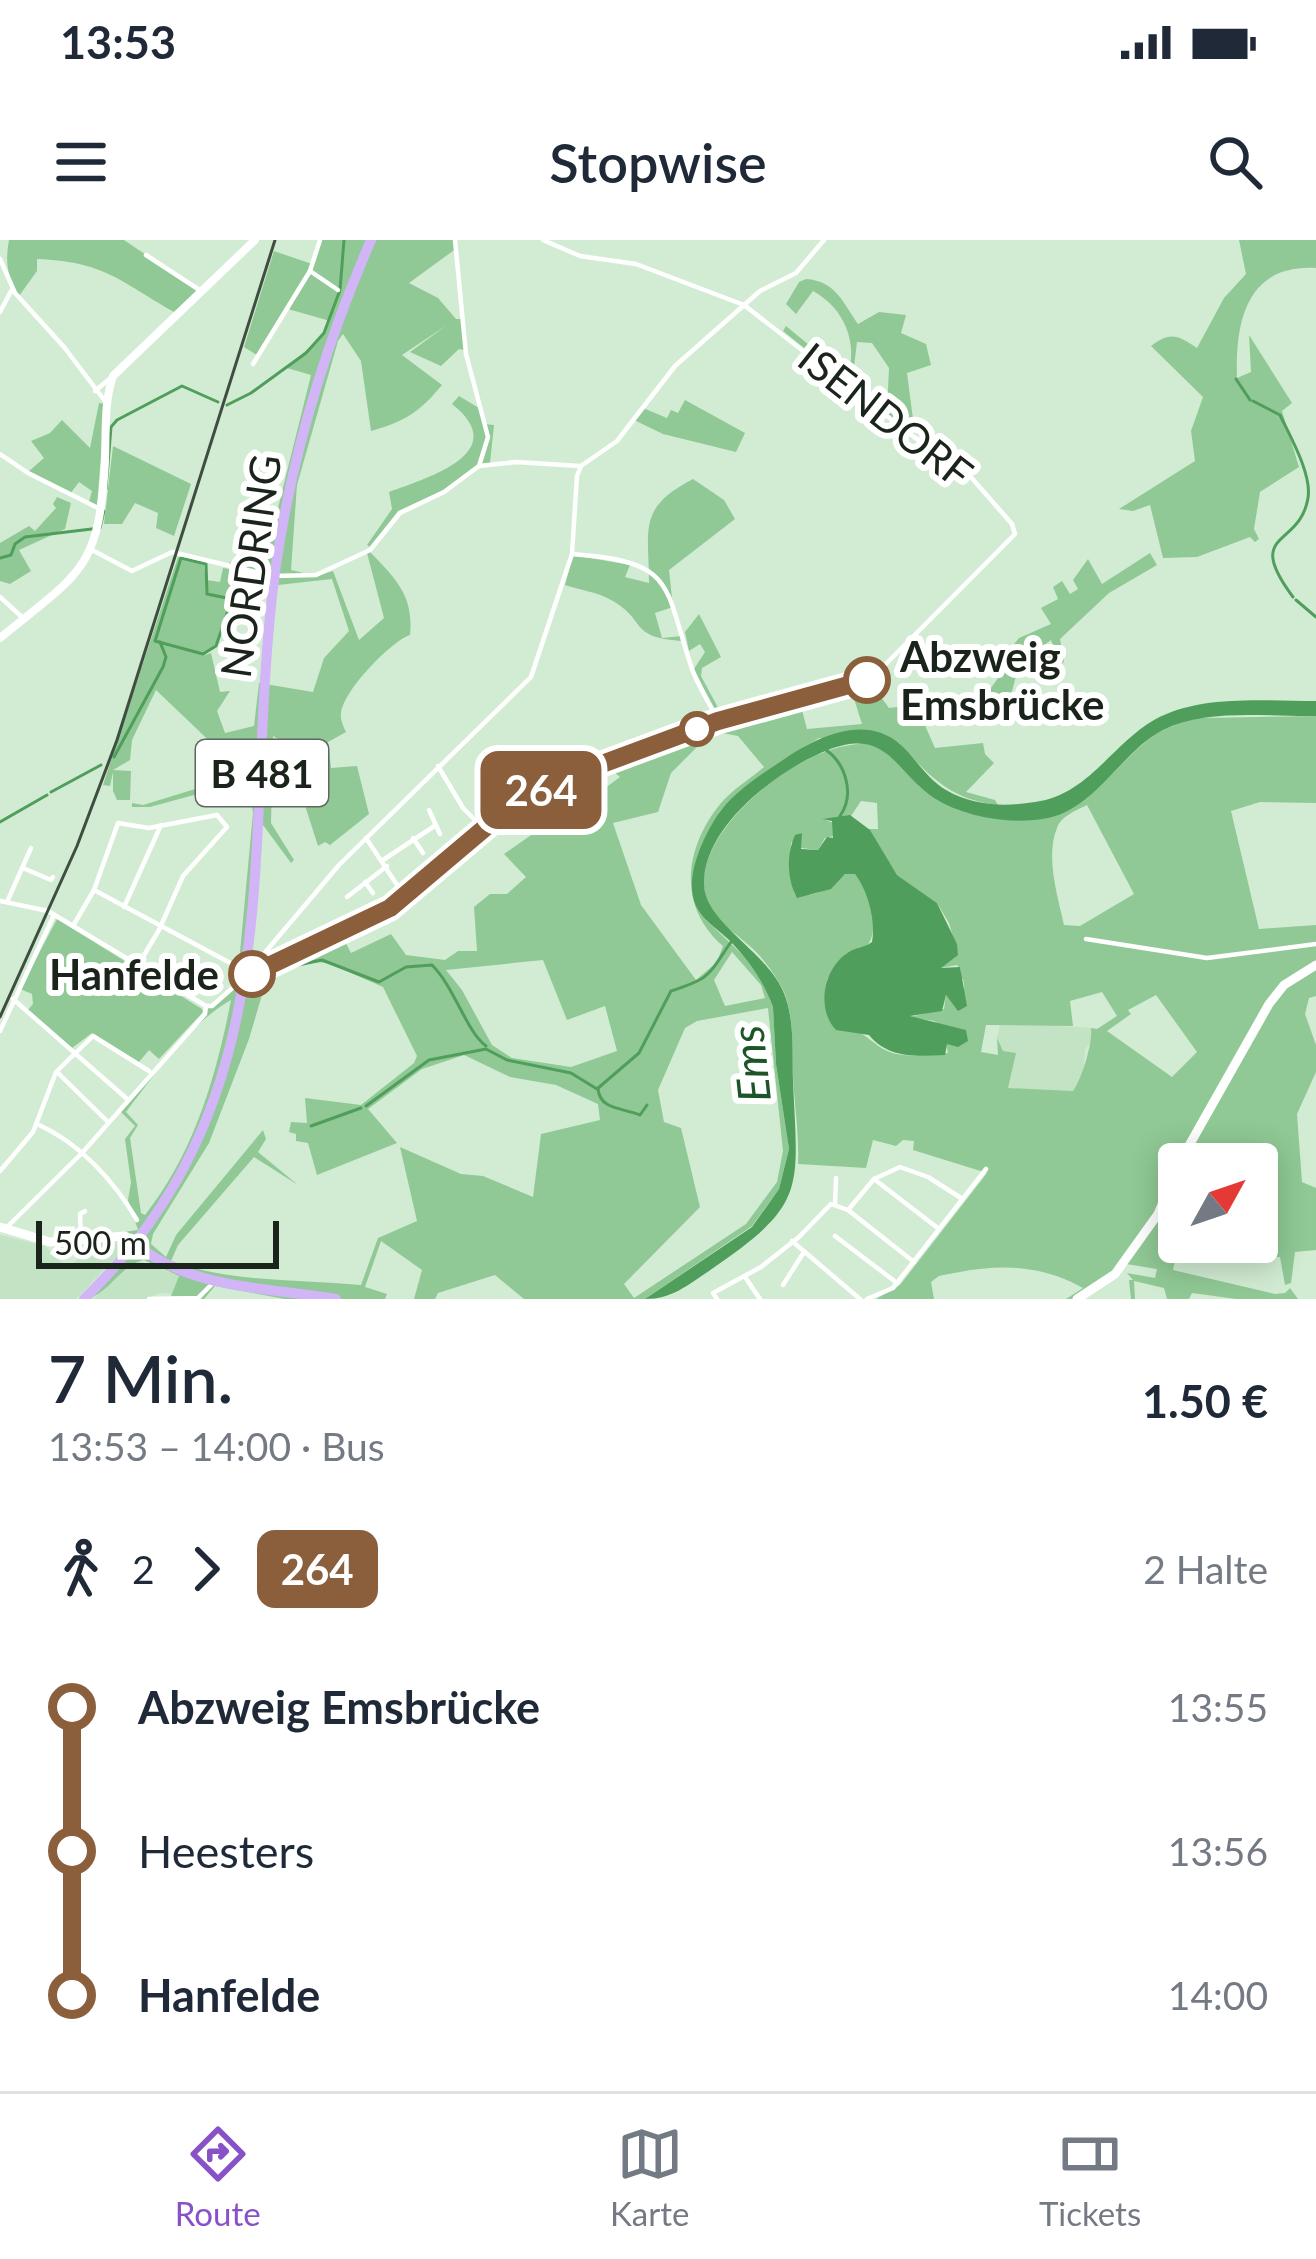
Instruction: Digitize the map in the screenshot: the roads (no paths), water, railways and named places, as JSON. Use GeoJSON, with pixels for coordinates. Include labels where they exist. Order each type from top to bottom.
{"type":"FeatureCollection","features":[{"type":"Feature","properties":{"kind":"main road","name":"NORDRING"},"geometry":{"type":"LineString","coordinates":[[142,1224],[169,1196],[204,1129],[224,1076],[247,966],[275,575],[311,404],[371,240]]}},
{"type":"Feature","properties":{"kind":"main road"},"geometry":{"type":"LineString","coordinates":[[1077,1299],[1112,1277],[1123,1263],[1161,1209],[1182,1158],[1269,1004],[1290,981],[1316,965]]}},
{"type":"Feature","properties":{"kind":"main road"},"geometry":{"type":"LineString","coordinates":[[124,1259],[142,1224]]}},
{"type":"Feature","properties":{"kind":"main road"},"geometry":{"type":"LineString","coordinates":[[3,1229],[46,1242],[130,1240],[153,1258]]}},
{"type":"Feature","properties":{"kind":"main road"},"geometry":{"type":"LineString","coordinates":[[84,1299],[136,1253],[215,1280],[336,1299]]}},
{"type":"Feature","properties":{"kind":"street"},"geometry":{"type":"LineString","coordinates":[[94,391],[256,240]]}},
{"type":"Feature","properties":{"kind":"street"},"geometry":{"type":"LineString","coordinates":[[253,364],[310,271],[320,240]]}},
{"type":"Feature","properties":{"kind":"street"},"geometry":{"type":"LineString","coordinates":[[455,240],[466,354],[488,437],[478,466]]}},
{"type":"Feature","properties":{"kind":"street","name":"ISENDORF"},"geometry":{"type":"LineString","coordinates":[[247,966],[381,913],[509,808],[567,777],[718,721],[875,675],[1016,532],[963,468],[914,437],[744,305],[636,264],[580,256],[543,240]]}},
{"type":"Feature","properties":{"kind":"street"},"geometry":{"type":"LineString","coordinates":[[31,848],[3,902],[54,915],[136,967],[212,1006],[366,838],[531,677],[572,554],[581,466],[616,441],[674,366],[760,291],[796,273],[824,240]]}},
{"type":"Feature","properties":{"kind":"street"},"geometry":{"type":"LineString","coordinates":[[146,255],[202,291]]}},
{"type":"Feature","properties":{"kind":"street"},"geometry":{"type":"LineString","coordinates":[[0,259],[12,289],[108,402]]}},
{"type":"Feature","properties":{"kind":"street"},"geometry":{"type":"LineString","coordinates":[[310,271],[338,290]]}},
{"type":"Feature","properties":{"kind":"street"},"geometry":{"type":"LineString","coordinates":[[0,313],[12,289]]}},
{"type":"Feature","properties":{"kind":"street"},"geometry":{"type":"LineString","coordinates":[[0,638],[62,590],[92,550],[113,376]]}},
{"type":"Feature","properties":{"kind":"street"},"geometry":{"type":"LineString","coordinates":[[0,454],[100,509]]}},
{"type":"Feature","properties":{"kind":"street"},"geometry":{"type":"LineString","coordinates":[[92,550],[132,572],[154,557],[177,552],[272,576],[316,574],[370,550],[400,513],[444,493],[478,466],[516,462],[581,466]]}},
{"type":"Feature","properties":{"kind":"street"},"geometry":{"type":"LineString","coordinates":[[572,554],[622,560],[654,574],[671,595],[692,670],[718,721]]}},
{"type":"Feature","properties":{"kind":"street"},"geometry":{"type":"LineString","coordinates":[[0,597],[23,618]]}},
{"type":"Feature","properties":{"kind":"street"},"geometry":{"type":"LineString","coordinates":[[438,766],[458,801],[484,829]]}},
{"type":"Feature","properties":{"kind":"street"},"geometry":{"type":"LineString","coordinates":[[429,810],[440,834]]}},
{"type":"Feature","properties":{"kind":"street"},"geometry":{"type":"LineString","coordinates":[[73,926],[94,890],[118,823],[138,828],[213,814],[227,827],[183,876],[136,967]]}},
{"type":"Feature","properties":{"kind":"street"},"geometry":{"type":"LineString","coordinates":[[124,907],[161,825]]}},
{"type":"Feature","properties":{"kind":"street"},"geometry":{"type":"LineString","coordinates":[[347,897],[413,838],[436,825]]}},
{"type":"Feature","properties":{"kind":"street"},"geometry":{"type":"LineString","coordinates":[[366,838],[404,897]]}},
{"type":"Feature","properties":{"kind":"street"},"geometry":{"type":"LineString","coordinates":[[413,838],[423,854]]}},
{"type":"Feature","properties":{"kind":"street"},"geometry":{"type":"LineString","coordinates":[[22,868],[53,877]]}},
{"type":"Feature","properties":{"kind":"street"},"geometry":{"type":"LineString","coordinates":[[365,882],[373,893]]}},
{"type":"Feature","properties":{"kind":"street"},"geometry":{"type":"LineString","coordinates":[[94,890],[247,966]]}},
{"type":"Feature","properties":{"kind":"street"},"geometry":{"type":"LineString","coordinates":[[0,1031],[54,915]]}},
{"type":"Feature","properties":{"kind":"street"},"geometry":{"type":"LineString","coordinates":[[1086,939],[1207,958],[1316,944]]}},
{"type":"Feature","properties":{"kind":"street"},"geometry":{"type":"LineString","coordinates":[[13,999],[128,1100]]}},
{"type":"Feature","properties":{"kind":"street"},"geometry":{"type":"LineString","coordinates":[[3,1229],[82,1153],[205,1014],[206,1006]]}},
{"type":"Feature","properties":{"kind":"street"},"geometry":{"type":"LineString","coordinates":[[0,1171],[20,1152],[37,1124],[56,1072],[93,1036],[152,1072]]}},
{"type":"Feature","properties":{"kind":"street"},"geometry":{"type":"LineString","coordinates":[[56,1072],[108,1122]]}},
{"type":"Feature","properties":{"kind":"street"},"geometry":{"type":"LineString","coordinates":[[37,1124],[82,1153],[126,1197],[142,1224]]}},
{"type":"Feature","properties":{"kind":"street"},"geometry":{"type":"LineString","coordinates":[[848,1210],[874,1179],[900,1167],[928,1177],[963,1200]]}},
{"type":"Feature","properties":{"kind":"street"},"geometry":{"type":"LineString","coordinates":[[792,1241],[864,1299],[886,1293],[986,1169]]}},
{"type":"Feature","properties":{"kind":"street"},"geometry":{"type":"LineString","coordinates":[[835,1204],[836,1178]]}},
{"type":"Feature","properties":{"kind":"street"},"geometry":{"type":"LineString","coordinates":[[874,1179],[939,1229]]}},
{"type":"Feature","properties":{"kind":"street"},"geometry":{"type":"LineString","coordinates":[[745,1277],[792,1241],[825,1207],[835,1204],[914,1262]]}},
{"type":"Feature","properties":{"kind":"street"},"geometry":{"type":"LineString","coordinates":[[81,1240],[80,1214],[85,1211]]}},
{"type":"Feature","properties":{"kind":"street"},"geometry":{"type":"LineString","coordinates":[[835,1236],[898,1283]]}},
{"type":"Feature","properties":{"kind":"street"},"geometry":{"type":"LineString","coordinates":[[783,1285],[804,1252]]}},
{"type":"Feature","properties":{"kind":"street"},"geometry":{"type":"LineString","coordinates":[[715,1296],[742,1274],[760,1299]]}},
{"type":"Feature","properties":{"kind":"street"},"geometry":{"type":"LineString","coordinates":[[149,1299],[198,1298],[215,1280]]}},
{"type":"Feature","properties":{"kind":"waterway"},"geometry":{"type":"LineString","coordinates":[[227,405],[306,353],[324,333],[340,290],[344,240]]}},
{"type":"Feature","properties":{"kind":"waterway"},"geometry":{"type":"LineString","coordinates":[[1236,379],[1250,400]]}},
{"type":"Feature","properties":{"kind":"waterway"},"geometry":{"type":"LineString","coordinates":[[106,489],[111,427],[117,420],[182,386],[218,402]]}},
{"type":"Feature","properties":{"kind":"waterway"},"geometry":{"type":"LineString","coordinates":[[1253,401],[1280,415],[1307,478],[1303,514],[1274,549],[1279,576],[1293,597]]}},
{"type":"Feature","properties":{"kind":"waterway"},"geometry":{"type":"LineString","coordinates":[[0,558],[11,555],[25,537],[100,528],[104,511]]}},
{"type":"Feature","properties":{"kind":"waterway"},"geometry":{"type":"LineString","coordinates":[[181,558],[206,564],[207,594],[232,599],[216,646],[203,654],[155,641],[181,558]]}},
{"type":"Feature","properties":{"kind":"waterway"},"geometry":{"type":"LineString","coordinates":[[1296,600],[1316,617]]}},
{"type":"Feature","properties":{"kind":"waterway"},"geometry":{"type":"LineString","coordinates":[[114,757],[163,667],[166,657],[160,642]]}},
{"type":"Feature","properties":{"kind":"waterway"},"geometry":{"type":"LineString","coordinates":[[826,750],[839,763],[846,780],[847,799],[840,816]]}},
{"type":"Feature","properties":{"kind":"waterway"},"geometry":{"type":"LineString","coordinates":[[51,792],[101,765]]}},
{"type":"Feature","properties":{"kind":"waterway"},"geometry":{"type":"LineString","coordinates":[[0,822],[47,795]]}},
{"type":"Feature","properties":{"kind":"waterway"},"geometry":{"type":"LineString","coordinates":[[366,1106],[429,1060],[486,1049],[507,1060],[571,1073],[597,1089],[639,1053],[671,991],[708,974],[731,942]]}},
{"type":"Feature","properties":{"kind":"waterway"},"geometry":{"type":"LineString","coordinates":[[269,971],[322,960],[379,982],[406,967],[432,965],[486,1046]]}},
{"type":"Feature","properties":{"kind":"waterway"},"geometry":{"type":"LineString","coordinates":[[598,1089],[603,1101],[613,1107],[640,1115],[647,1105]]}},
{"type":"Feature","properties":{"kind":"waterway"},"geometry":{"type":"LineString","coordinates":[[311,1126],[361,1108]]}},
{"type":"Feature","properties":{"kind":"railway"},"geometry":{"type":"LineString","coordinates":[[0,1017],[77,846],[117,740],[275,240]]}},
{"type":"Feature","properties":{"kind":"place","name":"Abzweig Emsbrücke"},"geometry":{"type":"Point","coordinates":[867,680]}},
{"type":"Feature","properties":{"kind":"place","name":"Hanfelde"},"geometry":{"type":"Point","coordinates":[252,974]}},
{"type":"Feature","properties":{"kind":"water label","name":"Ems"},"geometry":{"type":"Point","coordinates":[750,1064]}}]}
